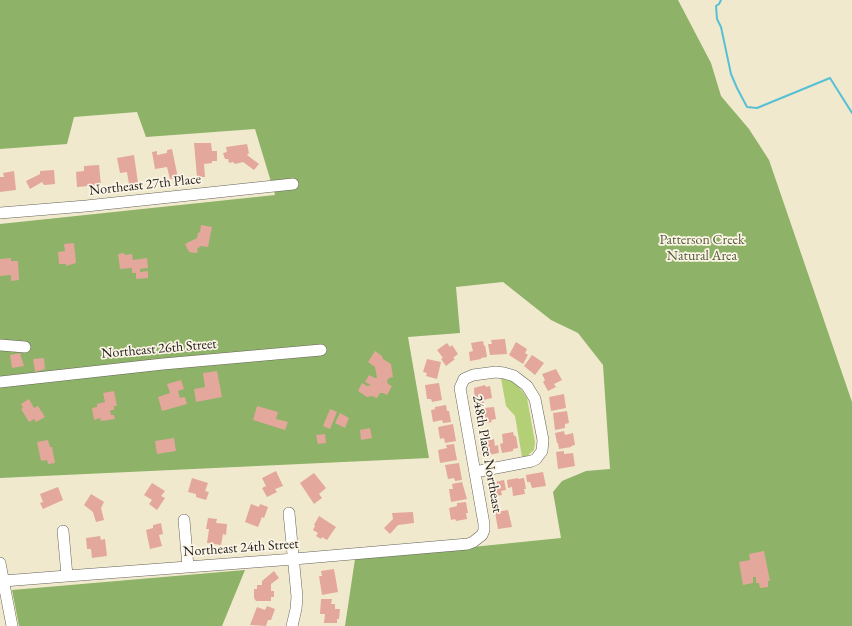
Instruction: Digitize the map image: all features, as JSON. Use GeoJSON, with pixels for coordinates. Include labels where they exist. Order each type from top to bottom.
{"type":"FeatureCollection","features":[{"type":"Feature","properties":{"kind":"street","name":"Northeast 27th Place"},"geometry":{"type":"LineString","coordinates":[[0,213],[293,184]]}},
{"type":"Feature","properties":{"kind":"street"},"geometry":{"type":"LineString","coordinates":[[0,345],[25,347]]}},
{"type":"Feature","properties":{"kind":"street","name":"Northeast 26th Street"},"geometry":{"type":"LineString","coordinates":[[0,382],[163,364],[321,350]]}},
{"type":"Feature","properties":{"kind":"street","name":"248th Place Northeast"},"geometry":{"type":"LineString","coordinates":[[475,472],[532,461],[539,456],[543,445],[543,440],[535,399],[527,386],[514,376],[504,373],[473,375],[464,379],[460,388],[484,524],[482,535]]}},
{"type":"Feature","properties":{"kind":"street"},"geometry":{"type":"LineString","coordinates":[[289,513],[297,597],[292,626]]}},
{"type":"Feature","properties":{"kind":"street"},"geometry":{"type":"LineString","coordinates":[[184,520],[188,567]]}},
{"type":"Feature","properties":{"kind":"street"},"geometry":{"type":"LineString","coordinates":[[63,531],[67,576]]}},
{"type":"Feature","properties":{"kind":"street","name":"Northeast 24th Street"},"geometry":{"type":"LineString","coordinates":[[2,582],[468,544],[478,539],[482,535]]}},
{"type":"Feature","properties":{"kind":"street"},"geometry":{"type":"LineString","coordinates":[[0,562],[2,582],[12,626]]}},
{"type":"Feature","properties":{"kind":"green space","name":"Patterson Creek Natural Area"},"geometry":{"type":"Polygon","coordinates":[[[0,0],[678,0],[711,63],[721,96],[749,129],[769,160],[852,402],[852,626],[345,626],[355,559],[561,538],[553,492],[562,481],[586,471],[610,469],[603,365],[578,333],[551,320],[503,282],[456,287],[460,333],[408,337],[429,458],[0,478],[0,224],[275,195],[255,129],[146,137],[137,112],[74,117],[67,144],[0,149],[0,0]]]}},
{"type":"Feature","properties":{"kind":"green space"},"geometry":{"type":"Polygon","coordinates":[[[501,378],[514,382],[527,398],[535,442],[534,450],[527,456],[522,457],[515,416],[506,406],[501,378]]]}},
{"type":"Feature","properties":{"kind":"green space"},"geometry":{"type":"Polygon","coordinates":[[[245,570],[222,626],[19,626],[12,590],[245,570]]]}},
{"type":"Feature","properties":{"kind":"building"},"geometry":{"type":"Polygon","coordinates":[[[194,143],[211,143],[212,151],[217,151],[217,161],[204,164],[205,177],[197,177],[194,143]]]}},
{"type":"Feature","properties":{"kind":"building"},"geometry":{"type":"Polygon","coordinates":[[[247,144],[249,153],[247,155],[259,164],[254,170],[243,162],[235,164],[233,162],[229,163],[228,159],[225,159],[223,153],[227,152],[226,147],[247,144]]]}},
{"type":"Feature","properties":{"kind":"building"},"geometry":{"type":"Polygon","coordinates":[[[172,149],[178,178],[170,179],[167,167],[155,169],[152,152],[157,151],[157,155],[167,153],[167,150],[172,149]]]}},
{"type":"Feature","properties":{"kind":"building"},"geometry":{"type":"Polygon","coordinates":[[[134,155],[138,183],[129,184],[127,172],[120,173],[117,158],[134,155]]]}},
{"type":"Feature","properties":{"kind":"building"},"geometry":{"type":"Polygon","coordinates":[[[99,165],[101,185],[77,187],[76,172],[84,171],[84,166],[99,165]]]}},
{"type":"Feature","properties":{"kind":"building"},"geometry":{"type":"Polygon","coordinates":[[[54,170],[55,184],[44,185],[42,182],[30,189],[26,181],[40,174],[40,171],[54,170]]]}},
{"type":"Feature","properties":{"kind":"building"},"geometry":{"type":"Polygon","coordinates":[[[14,171],[16,190],[0,192],[0,177],[4,177],[3,173],[14,171]]]}},
{"type":"Feature","properties":{"kind":"building"},"geometry":{"type":"Polygon","coordinates":[[[201,225],[212,227],[208,247],[201,246],[197,249],[198,252],[189,252],[185,244],[197,238],[201,225]]]}},
{"type":"Feature","properties":{"kind":"building"},"geometry":{"type":"Polygon","coordinates":[[[74,243],[76,263],[66,266],[66,264],[59,264],[58,252],[65,251],[64,244],[74,243]]]}},
{"type":"Feature","properties":{"kind":"building"},"geometry":{"type":"Polygon","coordinates":[[[124,253],[125,255],[132,254],[133,260],[147,258],[148,268],[140,269],[140,272],[148,271],[148,278],[136,279],[136,273],[132,273],[132,268],[120,269],[118,254],[124,253]]]}},
{"type":"Feature","properties":{"kind":"building"},"geometry":{"type":"Polygon","coordinates":[[[11,258],[11,261],[18,261],[19,280],[11,281],[11,275],[0,276],[0,259],[11,258]]]}},
{"type":"Feature","properties":{"kind":"building"},"geometry":{"type":"Polygon","coordinates":[[[505,339],[507,354],[490,355],[488,344],[492,344],[491,340],[505,339]]]}},
{"type":"Feature","properties":{"kind":"building"},"geometry":{"type":"Polygon","coordinates":[[[483,341],[487,357],[470,361],[469,352],[473,351],[471,343],[483,341]]]}},
{"type":"Feature","properties":{"kind":"building"},"geometry":{"type":"Polygon","coordinates":[[[516,342],[527,349],[525,353],[528,355],[523,364],[509,355],[516,342]]]}},
{"type":"Feature","properties":{"kind":"building"},"geometry":{"type":"Polygon","coordinates":[[[447,343],[450,347],[452,345],[458,354],[453,358],[455,359],[446,366],[441,359],[443,358],[437,350],[447,343]]]}},
{"type":"Feature","properties":{"kind":"building"},"geometry":{"type":"Polygon","coordinates":[[[375,351],[391,364],[393,377],[389,378],[387,381],[388,384],[392,386],[387,395],[380,393],[377,398],[372,396],[367,397],[358,391],[362,383],[367,386],[371,385],[365,382],[369,375],[377,378],[375,367],[368,362],[375,351]]]}},
{"type":"Feature","properties":{"kind":"building"},"geometry":{"type":"Polygon","coordinates":[[[20,353],[24,366],[12,368],[10,355],[20,353]]]}},
{"type":"Feature","properties":{"kind":"building"},"geometry":{"type":"Polygon","coordinates":[[[532,355],[544,363],[535,375],[524,366],[532,355]]]}},
{"type":"Feature","properties":{"kind":"building"},"geometry":{"type":"Polygon","coordinates":[[[44,358],[45,369],[35,372],[33,359],[44,358]]]}},
{"type":"Feature","properties":{"kind":"building"},"geometry":{"type":"Polygon","coordinates":[[[427,359],[441,362],[437,379],[426,376],[427,373],[423,372],[427,359]]]}},
{"type":"Feature","properties":{"kind":"building"},"geometry":{"type":"Polygon","coordinates":[[[556,369],[562,380],[554,384],[556,387],[548,391],[543,382],[545,380],[542,374],[556,369]]]}},
{"type":"Feature","properties":{"kind":"building"},"geometry":{"type":"Polygon","coordinates":[[[217,371],[222,397],[196,402],[194,389],[205,387],[203,373],[217,371]]]}},
{"type":"Feature","properties":{"kind":"building"},"geometry":{"type":"Polygon","coordinates":[[[181,380],[184,389],[178,391],[180,398],[185,397],[187,404],[162,411],[158,397],[170,393],[167,384],[181,380]]]}},
{"type":"Feature","properties":{"kind":"building"},"geometry":{"type":"Polygon","coordinates":[[[439,383],[442,400],[432,402],[431,399],[427,399],[425,385],[439,383]]]}},
{"type":"Feature","properties":{"kind":"building"},"geometry":{"type":"Polygon","coordinates":[[[485,385],[486,387],[490,386],[492,398],[483,400],[484,403],[475,404],[474,388],[485,385]]]}},
{"type":"Feature","properties":{"kind":"building"},"geometry":{"type":"Polygon","coordinates":[[[114,391],[117,406],[114,406],[114,410],[110,410],[111,415],[114,415],[115,419],[101,421],[100,418],[94,420],[92,408],[97,407],[97,404],[105,402],[103,393],[114,391]]]}},
{"type":"Feature","properties":{"kind":"building"},"geometry":{"type":"Polygon","coordinates":[[[564,394],[566,408],[551,411],[549,397],[564,394]]]}},
{"type":"Feature","properties":{"kind":"building"},"geometry":{"type":"Polygon","coordinates":[[[29,399],[34,408],[38,406],[45,417],[36,422],[34,419],[29,422],[21,409],[23,408],[21,404],[29,399]]]}},
{"type":"Feature","properties":{"kind":"building"},"geometry":{"type":"Polygon","coordinates":[[[446,405],[451,422],[443,423],[442,420],[433,422],[431,410],[435,409],[435,407],[446,405]]]}},
{"type":"Feature","properties":{"kind":"building"},"geometry":{"type":"Polygon","coordinates":[[[257,406],[278,412],[276,419],[288,422],[285,430],[253,420],[257,406]]]}},
{"type":"Feature","properties":{"kind":"building"},"geometry":{"type":"Polygon","coordinates":[[[484,406],[484,408],[494,407],[496,419],[491,420],[492,422],[480,424],[476,407],[484,406]]]}},
{"type":"Feature","properties":{"kind":"building"},"geometry":{"type":"Polygon","coordinates":[[[330,409],[337,412],[330,429],[323,426],[330,409]]]}},
{"type":"Feature","properties":{"kind":"building"},"geometry":{"type":"Polygon","coordinates":[[[567,411],[569,423],[565,424],[565,428],[555,430],[553,413],[567,411]]]}},
{"type":"Feature","properties":{"kind":"building"},"geometry":{"type":"Polygon","coordinates":[[[340,413],[349,418],[345,428],[335,423],[340,413]]]}},
{"type":"Feature","properties":{"kind":"building"},"geometry":{"type":"Polygon","coordinates":[[[453,424],[456,441],[445,443],[444,438],[440,439],[438,427],[453,424]]]}},
{"type":"Feature","properties":{"kind":"building"},"geometry":{"type":"Polygon","coordinates":[[[370,428],[372,438],[361,440],[360,430],[370,428]]]}},
{"type":"Feature","properties":{"kind":"building"},"geometry":{"type":"Polygon","coordinates":[[[564,431],[565,435],[573,433],[575,445],[559,449],[555,433],[564,431]]]}},
{"type":"Feature","properties":{"kind":"building"},"geometry":{"type":"Polygon","coordinates":[[[513,432],[514,436],[516,436],[518,448],[513,449],[513,451],[502,453],[500,444],[503,443],[502,434],[513,432]]]}},
{"type":"Feature","properties":{"kind":"building"},"geometry":{"type":"Polygon","coordinates":[[[325,434],[326,443],[318,444],[316,435],[325,434]]]}},
{"type":"Feature","properties":{"kind":"building"},"geometry":{"type":"Polygon","coordinates":[[[174,438],[176,451],[157,454],[155,441],[174,438]]]}},
{"type":"Feature","properties":{"kind":"building"},"geometry":{"type":"Polygon","coordinates":[[[494,439],[495,446],[498,445],[499,453],[482,456],[480,442],[494,439]]]}},
{"type":"Feature","properties":{"kind":"building"},"geometry":{"type":"Polygon","coordinates":[[[48,440],[50,447],[52,447],[55,463],[48,464],[47,460],[41,461],[37,442],[48,440]]]}},
{"type":"Feature","properties":{"kind":"building"},"geometry":{"type":"Polygon","coordinates":[[[454,444],[457,460],[440,463],[438,450],[447,448],[446,445],[454,444]]]}},
{"type":"Feature","properties":{"kind":"building"},"geometry":{"type":"Polygon","coordinates":[[[564,451],[564,454],[573,453],[575,466],[558,469],[556,452],[564,451]]]}},
{"type":"Feature","properties":{"kind":"building"},"geometry":{"type":"Polygon","coordinates":[[[459,463],[462,480],[455,481],[454,478],[448,479],[445,465],[459,463]]]}},
{"type":"Feature","properties":{"kind":"building"},"geometry":{"type":"Polygon","coordinates":[[[276,471],[283,486],[275,489],[277,492],[267,497],[262,488],[266,486],[262,478],[276,471]]]}},
{"type":"Feature","properties":{"kind":"building"},"geometry":{"type":"Polygon","coordinates":[[[543,472],[546,486],[532,488],[530,482],[527,482],[526,475],[543,472]]]}},
{"type":"Feature","properties":{"kind":"building"},"geometry":{"type":"Polygon","coordinates":[[[314,473],[326,488],[319,494],[322,498],[314,504],[300,483],[314,473]]]}},
{"type":"Feature","properties":{"kind":"building"},"geometry":{"type":"Polygon","coordinates":[[[192,478],[208,483],[205,491],[209,492],[206,500],[196,497],[196,494],[188,492],[192,478]]]}},
{"type":"Feature","properties":{"kind":"building"},"geometry":{"type":"Polygon","coordinates":[[[524,478],[526,489],[524,489],[525,494],[513,496],[512,487],[508,488],[507,480],[524,478]]]}},
{"type":"Feature","properties":{"kind":"building"},"geometry":{"type":"Polygon","coordinates":[[[495,480],[495,482],[504,480],[506,490],[501,491],[502,495],[490,497],[487,482],[495,480]]]}},
{"type":"Feature","properties":{"kind":"building"},"geometry":{"type":"Polygon","coordinates":[[[462,482],[467,499],[451,502],[449,489],[453,489],[452,484],[462,482]]]}},
{"type":"Feature","properties":{"kind":"building"},"geometry":{"type":"Polygon","coordinates":[[[152,483],[165,491],[161,496],[165,498],[157,510],[149,504],[152,500],[144,495],[152,483]]]}},
{"type":"Feature","properties":{"kind":"building"},"geometry":{"type":"Polygon","coordinates":[[[58,487],[63,500],[43,509],[40,503],[43,502],[40,494],[58,487]]]}},
{"type":"Feature","properties":{"kind":"building"},"geometry":{"type":"Polygon","coordinates":[[[91,494],[104,502],[101,508],[104,520],[96,522],[93,512],[84,505],[91,494]]]}},
{"type":"Feature","properties":{"kind":"building"},"geometry":{"type":"Polygon","coordinates":[[[466,502],[468,513],[466,513],[467,519],[456,521],[455,519],[451,520],[449,508],[457,506],[457,503],[466,502]]]}},
{"type":"Feature","properties":{"kind":"building"},"geometry":{"type":"Polygon","coordinates":[[[251,504],[259,507],[260,504],[268,507],[264,518],[262,517],[258,527],[245,522],[251,504]]]}},
{"type":"Feature","properties":{"kind":"building"},"geometry":{"type":"Polygon","coordinates":[[[508,510],[512,527],[498,529],[495,512],[508,510]]]}},
{"type":"Feature","properties":{"kind":"building"},"geometry":{"type":"Polygon","coordinates":[[[413,512],[414,523],[398,525],[390,534],[384,528],[393,519],[392,513],[413,512]]]}},
{"type":"Feature","properties":{"kind":"building"},"geometry":{"type":"Polygon","coordinates":[[[319,516],[336,527],[327,540],[316,536],[318,533],[313,530],[319,516]]]}},
{"type":"Feature","properties":{"kind":"building"},"geometry":{"type":"Polygon","coordinates":[[[208,518],[217,519],[216,523],[227,524],[226,535],[223,534],[221,545],[207,543],[209,529],[206,529],[208,518]]]}},
{"type":"Feature","properties":{"kind":"building"},"geometry":{"type":"Polygon","coordinates":[[[161,523],[163,534],[159,535],[162,546],[150,549],[146,530],[153,528],[153,525],[161,523]]]}},
{"type":"Feature","properties":{"kind":"building"},"geometry":{"type":"Polygon","coordinates":[[[100,536],[101,540],[105,539],[107,556],[92,558],[91,549],[87,549],[86,538],[100,536]]]}},
{"type":"Feature","properties":{"kind":"building"},"geometry":{"type":"Polygon","coordinates":[[[764,551],[770,581],[768,581],[768,587],[760,588],[759,583],[756,583],[756,577],[753,577],[753,583],[743,585],[739,562],[750,560],[749,554],[764,551]]]}},
{"type":"Feature","properties":{"kind":"building"},"geometry":{"type":"Polygon","coordinates":[[[334,569],[338,592],[322,595],[319,576],[322,576],[321,571],[334,569]]]}},
{"type":"Feature","properties":{"kind":"building"},"geometry":{"type":"Polygon","coordinates":[[[274,571],[279,578],[271,584],[271,591],[274,591],[274,597],[271,597],[271,601],[256,601],[254,598],[254,589],[257,589],[257,585],[262,585],[262,581],[274,571]]]}},
{"type":"Feature","properties":{"kind":"building"},"geometry":{"type":"Polygon","coordinates":[[[321,599],[332,599],[331,604],[335,604],[335,609],[340,609],[337,623],[324,623],[325,614],[320,614],[321,599]]]}},
{"type":"Feature","properties":{"kind":"building"},"geometry":{"type":"Polygon","coordinates":[[[267,606],[275,609],[271,620],[268,620],[266,626],[250,625],[257,607],[265,610],[267,606]]]}},
{"type":"Feature","properties":{"kind":"waterway"},"geometry":{"type":"LineString","coordinates":[[721,0],[716,6],[717,19],[721,27],[731,74],[747,107],[757,108],[830,78],[852,113]]}}]}
